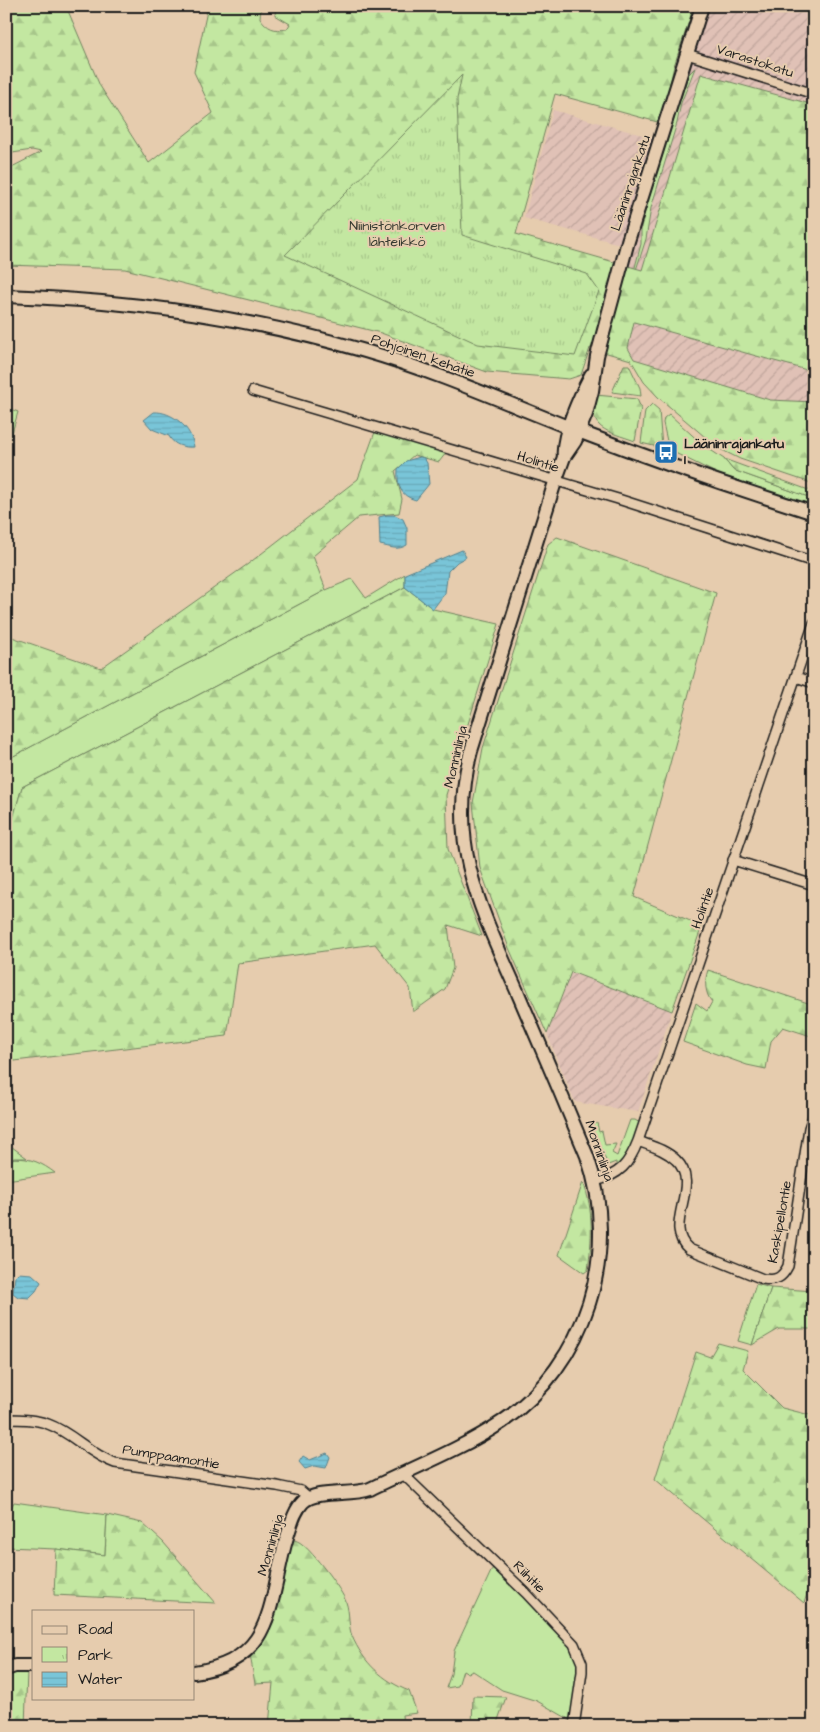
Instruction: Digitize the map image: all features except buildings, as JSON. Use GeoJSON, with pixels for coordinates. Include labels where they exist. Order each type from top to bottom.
{"type":"FeatureCollection","features":[{"type":"Feature","properties":{"kind":"street","name":"Lääninrajankatu"},"geometry":{"type":"LineString","coordinates":[[574,429],[592,391],[593,371],[628,241],[702,6]]}},
{"type":"Feature","properties":{"kind":"street","name":"Varastokatu"},"geometry":{"type":"LineString","coordinates":[[688,54],[814,94]]}},
{"type":"Feature","properties":{"kind":"street","name":"Pohjoinen kehätie"},"geometry":{"type":"LineString","coordinates":[[6,296],[148,306],[280,329],[358,349],[412,366],[703,477],[814,513]]}},
{"type":"Feature","properties":{"kind":"street","name":"Holintie"},"geometry":{"type":"LineString","coordinates":[[253,391],[555,482],[618,499],[814,562]]}},
{"type":"Feature","properties":{"kind":"street","name":"Monninlinja"},"geometry":{"type":"LineString","coordinates":[[195,1672],[230,1661],[245,1651],[259,1637],[268,1618],[292,1523],[298,1508],[309,1498],[318,1495],[358,1493],[402,1473],[501,1422],[531,1398],[564,1358],[579,1330],[596,1282],[600,1238],[595,1181],[584,1147],[475,892],[466,860],[462,826],[463,789],[471,751],[555,482],[564,457],[571,450],[574,429]]}},
{"type":"Feature","properties":{"kind":"street","name":"Holintie"},"geometry":{"type":"LineString","coordinates":[[595,1181],[610,1178],[622,1170],[631,1159],[814,623]]}},
{"type":"Feature","properties":{"kind":"street"},"geometry":{"type":"LineString","coordinates":[[796,677],[814,683]]}},
{"type":"Feature","properties":{"kind":"street"},"geometry":{"type":"LineString","coordinates":[[734,860],[814,885]]}},
{"type":"Feature","properties":{"kind":"street","name":"Kaskipellontie"},"geometry":{"type":"LineString","coordinates":[[638,1141],[669,1154],[683,1167],[686,1183],[678,1227],[683,1244],[689,1249],[754,1276],[773,1281],[780,1278],[788,1266],[809,1128],[814,1114]]}},
{"type":"Feature","properties":{"kind":"street","name":"Pumppaamontie"},"geometry":{"type":"LineString","coordinates":[[6,1419],[23,1419],[49,1424],[91,1452],[115,1462],[278,1486],[301,1492],[309,1498]]}},
{"type":"Feature","properties":{"kind":"street","name":"Riihitie"},"geometry":{"type":"LineString","coordinates":[[402,1473],[526,1593],[574,1644],[582,1662],[582,1672],[574,1726]]}},
{"type":"Feature","properties":{"kind":"street"},"geometry":{"type":"LineString","coordinates":[[6,1668],[32,1666]]}},
{"type":"Feature","properties":{"kind":"shaded area"},"geometry":{"type":"Polygon","coordinates":[[[710,6],[814,6],[814,414],[605,351],[634,248],[524,218],[553,110],[667,142],[710,6]]]}},
{"type":"Feature","properties":{"kind":"shaded area"},"geometry":{"type":"Polygon","coordinates":[[[571,972],[672,1011],[638,1112],[575,1102],[547,1034],[571,972]]]}},
{"type":"Feature","properties":{"kind":"green space"},"geometry":{"type":"Polygon","coordinates":[[[6,6],[66,6],[100,86],[149,163],[213,113],[194,72],[208,6],[261,6],[260,18],[269,27],[278,30],[287,29],[290,24],[275,15],[276,6],[694,6],[674,66],[661,123],[555,94],[516,234],[642,270],[701,74],[814,105],[814,372],[634,322],[628,348],[634,359],[770,400],[814,402],[814,484],[740,459],[718,448],[658,397],[644,382],[631,360],[590,348],[581,375],[569,379],[487,372],[381,333],[125,269],[6,265],[6,170],[41,152],[32,150],[6,154],[6,6]]]}},
{"type":"Feature","properties":{"kind":"green space"},"geometry":{"type":"Polygon","coordinates":[[[695,68],[681,103],[677,123],[651,208],[646,239],[627,298],[641,244],[641,227],[646,207],[688,75],[695,68]]]}},
{"type":"Feature","properties":{"kind":"green space","name":"Niinistönkorven lähteikkö"},"geometry":{"type":"Polygon","coordinates":[[[462,75],[457,99],[462,235],[587,274],[599,291],[575,356],[478,344],[285,255],[462,75]]]}},
{"type":"Feature","properties":{"kind":"green space"},"geometry":{"type":"Polygon","coordinates":[[[624,365],[629,365],[640,388],[641,396],[612,392],[624,365]]]}},
{"type":"Feature","properties":{"kind":"green space"},"geometry":{"type":"Polygon","coordinates":[[[596,395],[637,399],[641,408],[635,441],[608,431],[597,422],[594,416],[596,395]]]}},
{"type":"Feature","properties":{"kind":"green space"},"geometry":{"type":"Polygon","coordinates":[[[652,404],[659,410],[662,448],[641,443],[645,411],[652,404]]]}},
{"type":"Feature","properties":{"kind":"green space"},"geometry":{"type":"Polygon","coordinates":[[[6,407],[18,412],[6,454],[6,407]]]}},
{"type":"Feature","properties":{"kind":"green space"},"geometry":{"type":"Polygon","coordinates":[[[669,414],[703,445],[724,459],[733,470],[814,499],[814,507],[718,474],[669,450],[663,423],[664,418],[669,414]]]}},
{"type":"Feature","properties":{"kind":"green space"},"geometry":{"type":"Polygon","coordinates":[[[375,432],[446,453],[439,462],[414,455],[395,471],[402,499],[399,513],[359,517],[313,556],[326,590],[6,760],[6,635],[101,668],[248,564],[358,479],[375,432]]]}},
{"type":"Feature","properties":{"kind":"green space"},"geometry":{"type":"Polygon","coordinates":[[[724,459],[814,492],[814,499],[733,470],[724,459]]]}},
{"type":"Feature","properties":{"kind":"green space"},"geometry":{"type":"Polygon","coordinates":[[[557,537],[716,593],[634,897],[702,926],[672,1011],[571,972],[547,1034],[509,948],[480,868],[473,803],[483,748],[548,544],[557,537]]]}},
{"type":"Feature","properties":{"kind":"green space"},"geometry":{"type":"Polygon","coordinates":[[[405,574],[405,587],[22,787],[6,843],[6,760],[326,590],[352,579],[366,598],[405,574]]]}},
{"type":"Feature","properties":{"kind":"green space"},"geometry":{"type":"Polygon","coordinates":[[[405,587],[433,609],[499,624],[446,795],[448,849],[482,936],[448,925],[453,968],[445,989],[413,1012],[410,988],[375,944],[238,963],[227,1036],[6,1062],[6,843],[22,787],[405,587]]]}},
{"type":"Feature","properties":{"kind":"green space"},"geometry":{"type":"Polygon","coordinates":[[[708,970],[814,1005],[814,1037],[783,1027],[771,1041],[766,1069],[747,1065],[683,1042],[696,1003],[707,1011],[712,1002],[706,987],[708,970]]]}},
{"type":"Feature","properties":{"kind":"green space"},"geometry":{"type":"Polygon","coordinates":[[[630,1120],[640,1123],[631,1151],[616,1170],[616,1162],[608,1165],[590,1125],[597,1123],[599,1132],[602,1131],[605,1145],[616,1144],[612,1153],[617,1156],[630,1120]]]}},
{"type":"Feature","properties":{"kind":"green space"},"geometry":{"type":"Polygon","coordinates":[[[6,1142],[27,1158],[14,1158],[6,1163],[6,1142]]]}},
{"type":"Feature","properties":{"kind":"green space"},"geometry":{"type":"Polygon","coordinates":[[[14,1158],[36,1162],[46,1166],[55,1173],[6,1180],[6,1163],[14,1158]]]}},
{"type":"Feature","properties":{"kind":"green space"},"geometry":{"type":"Polygon","coordinates":[[[583,1182],[589,1203],[591,1225],[588,1270],[584,1273],[559,1255],[583,1182]]]}},
{"type":"Feature","properties":{"kind":"green space"},"geometry":{"type":"Polygon","coordinates":[[[756,1284],[771,1288],[752,1345],[738,1341],[756,1284]]]}},
{"type":"Feature","properties":{"kind":"green space"},"geometry":{"type":"Polygon","coordinates":[[[771,1288],[814,1291],[814,1329],[779,1329],[752,1345],[771,1288]]]}},
{"type":"Feature","properties":{"kind":"green space"},"geometry":{"type":"Polygon","coordinates":[[[718,1343],[748,1351],[743,1369],[782,1408],[814,1416],[814,1573],[804,1603],[655,1479],[696,1352],[710,1357],[718,1343]]]}},
{"type":"Feature","properties":{"kind":"green space"},"geometry":{"type":"Polygon","coordinates":[[[14,1502],[107,1515],[105,1555],[56,1549],[6,1547],[6,1517],[14,1502]]]}},
{"type":"Feature","properties":{"kind":"green space"},"geometry":{"type":"Polygon","coordinates":[[[107,1515],[142,1523],[163,1542],[216,1603],[54,1595],[56,1549],[105,1555],[107,1515]]]}},
{"type":"Feature","properties":{"kind":"green space"},"geometry":{"type":"Polygon","coordinates":[[[292,1539],[301,1543],[313,1554],[344,1597],[352,1636],[368,1662],[382,1676],[409,1691],[417,1713],[402,1715],[403,1726],[269,1726],[273,1683],[255,1684],[250,1654],[263,1640],[273,1623],[292,1539]]]}},
{"type":"Feature","properties":{"kind":"green space"},"geometry":{"type":"Polygon","coordinates":[[[494,1565],[557,1628],[576,1655],[579,1674],[572,1721],[537,1701],[502,1690],[473,1671],[468,1673],[463,1670],[458,1686],[446,1688],[451,1674],[454,1651],[494,1565]]]}},
{"type":"Feature","properties":{"kind":"green space"},"geometry":{"type":"Polygon","coordinates":[[[14,1671],[27,1671],[25,1726],[6,1726],[6,1674],[14,1671]]]}},
{"type":"Feature","properties":{"kind":"green space"},"geometry":{"type":"Polygon","coordinates":[[[473,1696],[506,1697],[496,1726],[472,1726],[473,1696]]]}},
{"type":"Feature","properties":{"kind":"water"},"geometry":{"type":"Polygon","coordinates":[[[154,412],[168,414],[180,422],[189,433],[194,447],[179,445],[173,442],[169,436],[152,429],[144,420],[154,412]]]}},
{"type":"Feature","properties":{"kind":"water"},"geometry":{"type":"Polygon","coordinates":[[[420,457],[424,458],[427,463],[429,484],[416,500],[403,493],[399,485],[398,469],[406,461],[420,457]]]}},
{"type":"Feature","properties":{"kind":"water"},"geometry":{"type":"Polygon","coordinates":[[[395,515],[403,519],[407,528],[407,545],[397,548],[380,545],[379,517],[395,515]]]}},
{"type":"Feature","properties":{"kind":"water"},"geometry":{"type":"Polygon","coordinates":[[[462,550],[466,557],[457,562],[448,571],[445,593],[433,609],[405,587],[405,574],[462,550]]]}},
{"type":"Feature","properties":{"kind":"water"},"geometry":{"type":"Polygon","coordinates":[[[18,1273],[32,1274],[41,1282],[29,1298],[18,1297],[13,1293],[15,1276],[18,1273]]]}},
{"type":"Feature","properties":{"kind":"water"},"geometry":{"type":"Polygon","coordinates":[[[327,1453],[330,1457],[326,1468],[314,1466],[305,1469],[299,1462],[303,1456],[310,1460],[327,1453]]]}},
{"type":"Feature","properties":{"kind":"place","name":"Lääninrajankatu I"},"geometry":{"type":"Point","coordinates":[666,452]}}]}
